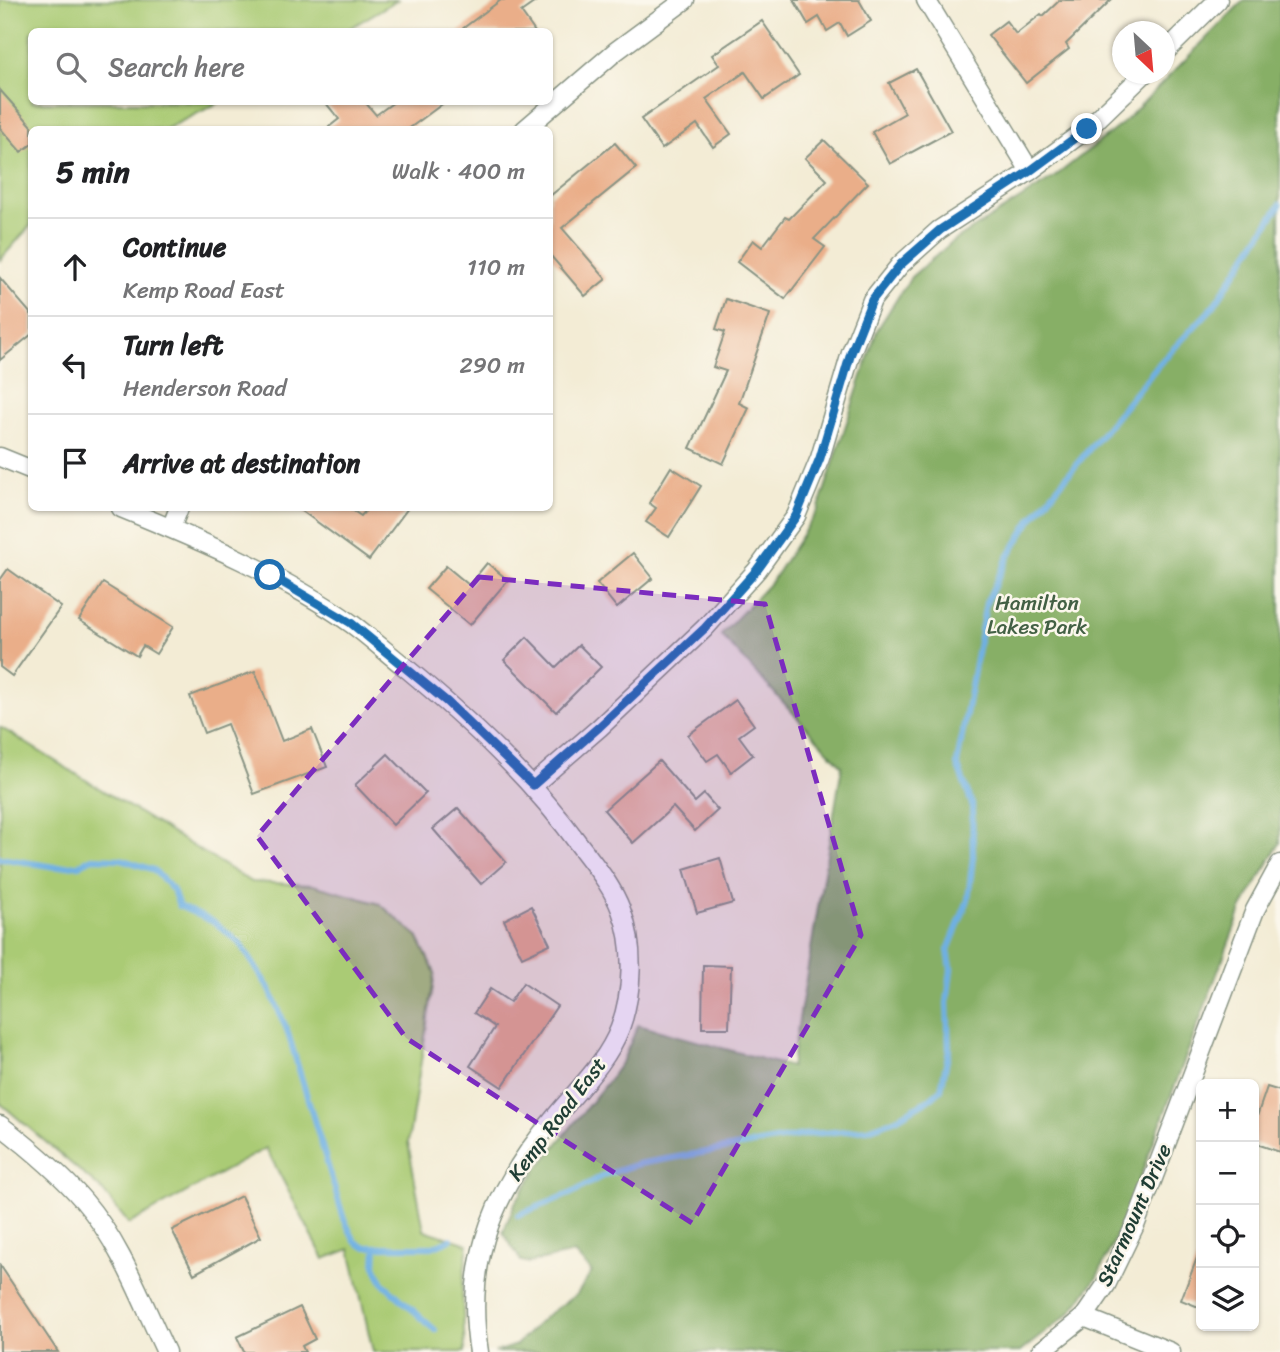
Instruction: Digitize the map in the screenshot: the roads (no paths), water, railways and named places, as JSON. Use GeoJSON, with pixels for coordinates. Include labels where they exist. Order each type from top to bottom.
{"type":"FeatureCollection","features":[{"type":"Feature","properties":{"kind":"street"},"geometry":{"type":"LineString","coordinates":[[529,126],[616,51],[685,0]]}},
{"type":"Feature","properties":{"kind":"street"},"geometry":{"type":"LineString","coordinates":[[926,0],[1030,171]]}},
{"type":"Feature","properties":{"kind":"street"},"geometry":{"type":"LineString","coordinates":[[1175,42],[1218,0]]}},
{"type":"Feature","properties":{"kind":"street"},"geometry":{"type":"LineString","coordinates":[[533,785],[705,628],[757,570],[796,516],[820,458],[851,353],[872,300],[900,265],[940,230],[1030,171],[1087,129],[1134,84]]}},
{"type":"Feature","properties":{"kind":"street"},"geometry":{"type":"LineString","coordinates":[[0,457],[28,468]]}},
{"type":"Feature","properties":{"kind":"street","name":"Kemp Road East"},"geometry":{"type":"LineString","coordinates":[[128,511],[270,575],[351,623],[447,702],[533,785],[607,882],[621,911],[631,964],[629,989],[620,1027],[603,1060],[534,1142],[498,1198],[476,1279],[479,1352]]}},
{"type":"Feature","properties":{"kind":"street"},"geometry":{"type":"LineString","coordinates":[[171,528],[178,511]]}},
{"type":"Feature","properties":{"kind":"street","name":"Starmount Drive"},"geometry":{"type":"LineString","coordinates":[[1040,1352],[1084,1317],[1106,1285],[1136,1223],[1255,910],[1280,864]]}},
{"type":"Feature","properties":{"kind":"street"},"geometry":{"type":"LineString","coordinates":[[0,1125],[46,1161],[85,1202],[117,1250],[166,1352]]}},
{"type":"Feature","properties":{"kind":"street"},"geometry":{"type":"LineString","coordinates":[[1084,1317],[1171,1352]]}},
{"type":"Feature","properties":{"kind":"waterway"},"geometry":{"type":"LineString","coordinates":[[518,1215],[572,1193],[604,1175],[638,1164],[810,1134],[868,1129],[896,1119],[941,1089],[949,1050],[947,1003],[951,969],[948,950],[968,900],[973,857],[972,804],[957,764],[986,603],[1008,557],[1031,520],[1159,364],[1213,307],[1280,205]]}},
{"type":"Feature","properties":{"kind":"waterway"},"geometry":{"type":"LineString","coordinates":[[0,858],[56,867],[79,865],[92,858],[121,859],[154,870],[173,890],[179,906],[214,922],[240,943],[270,990],[287,1030],[344,1219],[355,1241],[364,1247],[432,1247],[451,1239]]}},
{"type":"Feature","properties":{"kind":"waterway"},"geometry":{"type":"LineString","coordinates":[[376,1247],[375,1266],[383,1283],[435,1330]]}},
{"type":"Feature","properties":{"kind":"park label","name":"Hamilton Lakes Park"},"geometry":{"type":"Point","coordinates":[1037,615]}}]}
